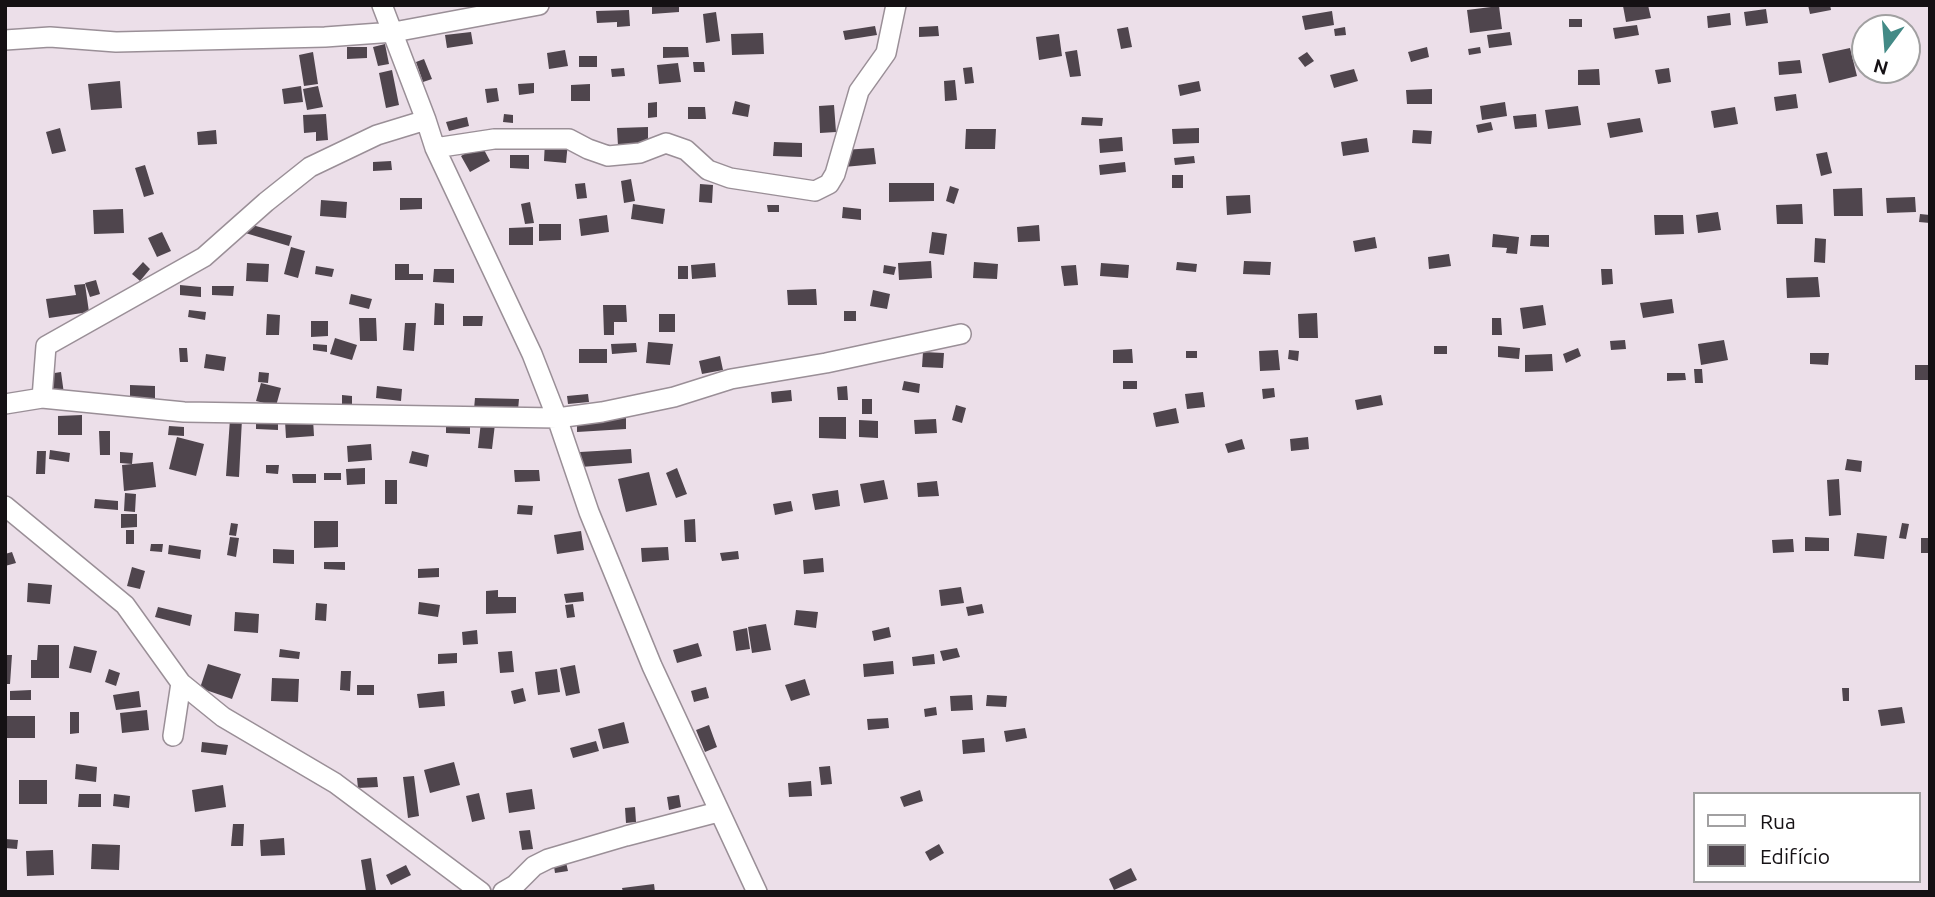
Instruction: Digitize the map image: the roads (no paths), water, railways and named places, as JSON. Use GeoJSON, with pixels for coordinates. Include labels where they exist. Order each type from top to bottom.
{"type":"FeatureCollection","features":[{"type":"Feature","properties":{"kind":"street"},"geometry":{"type":"LineString","coordinates":[[382,5],[435,148],[531,354],[557,418],[594,525],[652,666],[757,892]]}},
{"type":"Feature","properties":{"kind":"street"},"geometry":{"type":"LineString","coordinates":[[5,40],[50,37],[116,42],[325,37],[394,32],[539,5]]}},
{"type":"Feature","properties":{"kind":"street"},"geometry":{"type":"LineString","coordinates":[[435,148],[494,139],[569,139],[608,156],[640,153],[666,143],[687,150],[708,170],[730,178],[815,191],[828,184],[835,174],[859,91],[886,53],[896,5]]}},
{"type":"Feature","properties":{"kind":"street"},"geometry":{"type":"LineString","coordinates":[[42,398],[46,346],[204,257],[310,167],[377,135],[426,120]]}},
{"type":"Feature","properties":{"kind":"street"},"geometry":{"type":"LineString","coordinates":[[5,404],[42,398],[184,412],[557,418],[602,412],[674,397],[731,379],[826,363],[961,334]]}},
{"type":"Feature","properties":{"kind":"street"},"geometry":{"type":"LineString","coordinates":[[5,506],[125,605],[181,683],[223,717],[335,783],[481,892]]}},
{"type":"Feature","properties":{"kind":"street"},"geometry":{"type":"LineString","coordinates":[[173,736],[181,683]]}},
{"type":"Feature","properties":{"kind":"street"},"geometry":{"type":"LineString","coordinates":[[503,892],[515,885],[534,866],[548,859],[718,812]]}}]}
